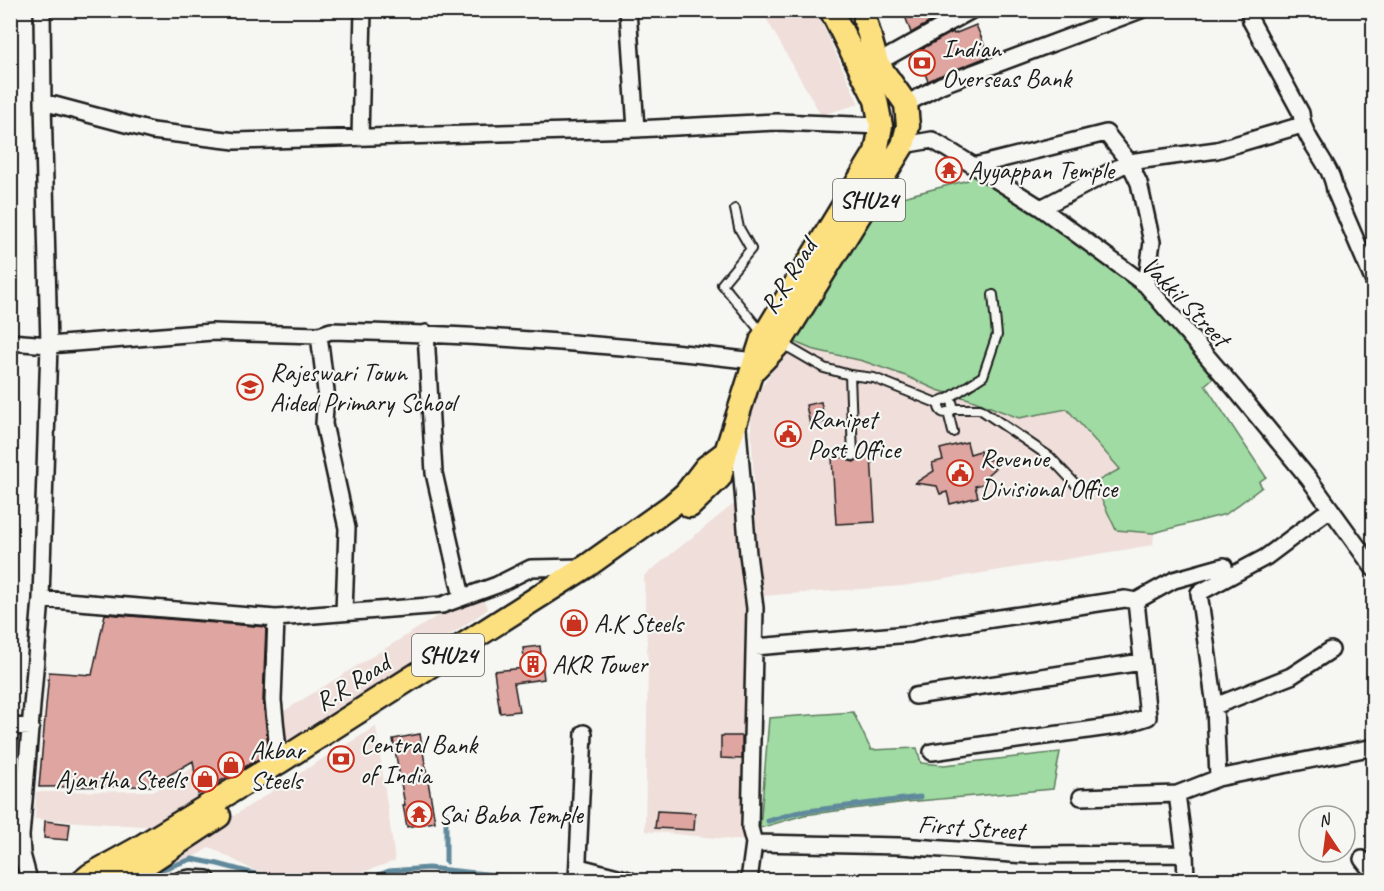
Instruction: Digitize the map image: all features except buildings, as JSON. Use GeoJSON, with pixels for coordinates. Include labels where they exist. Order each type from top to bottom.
{"type":"FeatureCollection","features":[{"type":"Feature","properties":{"kind":"main road","name":"R.R Road"},"geometry":{"type":"LineString","coordinates":[[772,339],[876,152],[881,126],[876,100],[831,10]]}},
{"type":"Feature","properties":{"kind":"main road"},"geometry":{"type":"LineString","coordinates":[[865,10],[865,20],[877,63],[906,104]]}},
{"type":"Feature","properties":{"kind":"main road","name":"R.R Road"},"geometry":{"type":"LineString","coordinates":[[122,880],[147,874],[296,766],[605,569],[678,517],[720,477],[753,367],[903,145],[908,126],[906,104]]}},
{"type":"Feature","properties":{"kind":"main road","name":"R.R Road"},"geometry":{"type":"LineString","coordinates":[[84,880],[281,761],[587,566],[671,506],[686,492],[706,467],[726,452]]}},
{"type":"Feature","properties":{"kind":"street"},"geometry":{"type":"LineString","coordinates":[[29,880],[22,854],[21,836],[41,599],[49,345],[42,10]]}},
{"type":"Feature","properties":{"kind":"street"},"geometry":{"type":"LineString","coordinates":[[360,138],[363,10]]}},
{"type":"Feature","properties":{"kind":"street"},"geometry":{"type":"LineString","coordinates":[[628,10],[636,129]]}},
{"type":"Feature","properties":{"kind":"street"},"geometry":{"type":"LineString","coordinates":[[877,63],[972,10]]}},
{"type":"Feature","properties":{"kind":"street"},"geometry":{"type":"LineString","coordinates":[[906,104],[941,85],[1141,10]]}},
{"type":"Feature","properties":{"kind":"street"},"geometry":{"type":"LineString","coordinates":[[1249,10],[1251,21],[1301,113],[1302,125],[1334,179],[1335,191],[1374,282]]}},
{"type":"Feature","properties":{"kind":"street"},"geometry":{"type":"LineString","coordinates":[[43,102],[152,131],[235,141],[636,129],[777,122],[881,126]]}},
{"type":"Feature","properties":{"kind":"street"},"geometry":{"type":"LineString","coordinates":[[1041,208],[1129,162],[1217,150],[1302,125]]}},
{"type":"Feature","properties":{"kind":"street"},"geometry":{"type":"LineString","coordinates":[[974,166],[1106,133],[1129,162],[1138,183],[1152,242],[1146,285]]}},
{"type":"Feature","properties":{"kind":"street","name":"Vakkil Street"},"geometry":{"type":"LineString","coordinates":[[903,145],[932,140],[1041,208],[1146,285],[1309,479],[1374,569]]}},
{"type":"Feature","properties":{"kind":"street"},"geometry":{"type":"LineString","coordinates":[[10,342],[49,345],[212,332],[319,335],[331,331],[426,333],[639,347],[753,367]]}},
{"type":"Feature","properties":{"kind":"street"},"geometry":{"type":"LineString","coordinates":[[426,333],[434,473],[462,597]]}},
{"type":"Feature","properties":{"kind":"street"},"geometry":{"type":"LineString","coordinates":[[319,335],[326,391],[324,424],[347,528],[344,612]]}},
{"type":"Feature","properties":{"kind":"street"},"geometry":{"type":"LineString","coordinates":[[737,416],[748,554],[755,609],[750,828],[754,843],[748,880]]}},
{"type":"Feature","properties":{"kind":"street"},"geometry":{"type":"LineString","coordinates":[[1218,778],[1215,706],[1199,593],[1266,557],[1330,509]]}},
{"type":"Feature","properties":{"kind":"street"},"geometry":{"type":"LineString","coordinates":[[41,599],[276,618],[442,605],[497,585],[531,568],[587,566]]}},
{"type":"Feature","properties":{"kind":"street"},"geometry":{"type":"LineString","coordinates":[[755,647],[910,634],[933,628],[1125,599],[1136,601],[1174,580],[1224,566]]}},
{"type":"Feature","properties":{"kind":"street"},"geometry":{"type":"LineString","coordinates":[[932,752],[1123,725],[1148,717],[1136,601]]}},
{"type":"Feature","properties":{"kind":"street"},"geometry":{"type":"LineString","coordinates":[[276,618],[273,700],[278,750]]}},
{"type":"Feature","properties":{"kind":"street"},"geometry":{"type":"LineString","coordinates":[[1215,706],[1291,676],[1331,650]]}},
{"type":"Feature","properties":{"kind":"street"},"geometry":{"type":"LineString","coordinates":[[915,696],[1142,662]]}},
{"type":"Feature","properties":{"kind":"street"},"geometry":{"type":"LineString","coordinates":[[10,726],[31,728]]}},
{"type":"Feature","properties":{"kind":"street"},"geometry":{"type":"LineString","coordinates":[[584,733],[578,874],[629,880]]}},
{"type":"Feature","properties":{"kind":"street"},"geometry":{"type":"LineString","coordinates":[[1082,797],[1177,794],[1218,778],[1374,747]]}},
{"type":"Feature","properties":{"kind":"street"},"geometry":{"type":"LineString","coordinates":[[1177,794],[1186,880]]}},
{"type":"Feature","properties":{"kind":"street","name":"First Street"},"geometry":{"type":"LineString","coordinates":[[754,843],[900,846],[1027,855],[1185,854]]}},
{"type":"Feature","properties":{"kind":"street"},"geometry":{"type":"LineString","coordinates":[[1362,859],[1374,874]]}},
{"type":"Feature","properties":{"kind":"street"},"geometry":{"type":"LineString","coordinates":[[180,880],[190,878],[208,880]]}},
{"type":"Feature","properties":{"kind":"lane"},"geometry":{"type":"LineString","coordinates":[[735,209],[740,228],[751,249],[723,284],[772,339],[824,368],[874,378],[943,402]]}},
{"type":"Feature","properties":{"kind":"lane"},"geometry":{"type":"LineString","coordinates":[[943,402],[983,376],[997,335],[993,294]]}},
{"type":"Feature","properties":{"kind":"lane"},"geometry":{"type":"LineString","coordinates":[[850,375],[853,456]]}},
{"type":"Feature","properties":{"kind":"lane"},"geometry":{"type":"LineString","coordinates":[[943,402],[942,412],[980,410],[1050,457],[1080,489]]}},
{"type":"Feature","properties":{"kind":"lane"},"geometry":{"type":"LineString","coordinates":[[950,411],[953,432]]}},
{"type":"Feature","properties":{"kind":"shaded area"},"geometry":{"type":"Polygon","coordinates":[[[762,11],[816,11],[859,104],[821,115],[762,11]]]}},
{"type":"Feature","properties":{"kind":"shaded area"},"geometry":{"type":"Polygon","coordinates":[[[976,169],[1188,345],[1213,378],[1205,385],[1266,477],[1259,482],[1262,487],[1226,514],[1154,533],[1153,545],[902,586],[760,596],[750,405],[880,203],[968,180],[976,169]]]}},
{"type":"Feature","properties":{"kind":"shaded area"},"geometry":{"type":"Polygon","coordinates":[[[735,503],[751,612],[746,841],[645,831],[648,667],[644,576],[735,503]]]}},
{"type":"Feature","properties":{"kind":"shaded area"},"geometry":{"type":"Polygon","coordinates":[[[480,594],[488,609],[231,786],[157,827],[35,819],[36,792],[155,791],[436,617],[480,594]]]}},
{"type":"Feature","properties":{"kind":"shaded area"},"geometry":{"type":"Polygon","coordinates":[[[376,727],[395,861],[339,880],[282,880],[255,871],[210,847],[155,880],[134,880],[327,756],[376,727]]]}},
{"type":"Feature","properties":{"kind":"shaded area"},"geometry":{"type":"Polygon","coordinates":[[[11,728],[23,730],[11,819],[11,728]]]}},
{"type":"Feature","properties":{"kind":"green space"},"geometry":{"type":"Polygon","coordinates":[[[976,169],[1089,249],[1159,306],[1213,378],[1205,385],[1266,477],[1259,482],[1262,487],[1226,514],[1153,533],[1116,530],[1094,483],[1120,469],[1067,409],[1019,418],[969,399],[937,390],[863,361],[811,349],[792,341],[860,230],[880,203],[968,180],[976,169]]]}},
{"type":"Feature","properties":{"kind":"green space"},"geometry":{"type":"Polygon","coordinates":[[[853,712],[871,750],[917,748],[921,763],[944,765],[1060,752],[1053,789],[907,802],[804,815],[760,828],[769,718],[853,712]]]}},
{"type":"Feature","properties":{"kind":"waterway"},"geometry":{"type":"LineString","coordinates":[[768,821],[799,812],[920,797]]}},
{"type":"Feature","properties":{"kind":"waterway"},"geometry":{"type":"LineString","coordinates":[[446,813],[446,862]]}},
{"type":"Feature","properties":{"kind":"waterway"},"geometry":{"type":"LineString","coordinates":[[160,870],[192,859],[278,880]]}},
{"type":"Feature","properties":{"kind":"waterway"},"geometry":{"type":"LineString","coordinates":[[365,880],[389,871],[428,868],[542,880]]}},
{"type":"Feature","properties":{"kind":"waterway"},"geometry":{"type":"LineString","coordinates":[[446,871],[450,880]]}},
{"type":"Feature","properties":{"kind":"place","name":"Indian Overseas Bank"},"geometry":{"type":"Point","coordinates":[922,63]}},
{"type":"Feature","properties":{"kind":"place","name":"Ayyappan Temple"},"geometry":{"type":"Point","coordinates":[949,170]}},
{"type":"Feature","properties":{"kind":"place","name":"Rajeswari Town Aided Primary School"},"geometry":{"type":"Point","coordinates":[250,387]}},
{"type":"Feature","properties":{"kind":"place","name":"Ranipet Post Office"},"geometry":{"type":"Point","coordinates":[788,434]}},
{"type":"Feature","properties":{"kind":"place","name":"Revenue Divisional Office"},"geometry":{"type":"Point","coordinates":[960,473]}},
{"type":"Feature","properties":{"kind":"place","name":"A.K Steels"},"geometry":{"type":"Point","coordinates":[574,623]}},
{"type":"Feature","properties":{"kind":"place","name":"AKR Tower"},"geometry":{"type":"Point","coordinates":[533,664]}},
{"type":"Feature","properties":{"kind":"place","name":"Central Bank of India"},"geometry":{"type":"Point","coordinates":[341,759]}},
{"type":"Feature","properties":{"kind":"place","name":"Akbar Steels"},"geometry":{"type":"Point","coordinates":[231,765]}},
{"type":"Feature","properties":{"kind":"place","name":"Ajantha Steels"},"geometry":{"type":"Point","coordinates":[205,779]}},
{"type":"Feature","properties":{"kind":"place","name":"Sai Baba Temple"},"geometry":{"type":"Point","coordinates":[419,814]}}]}
